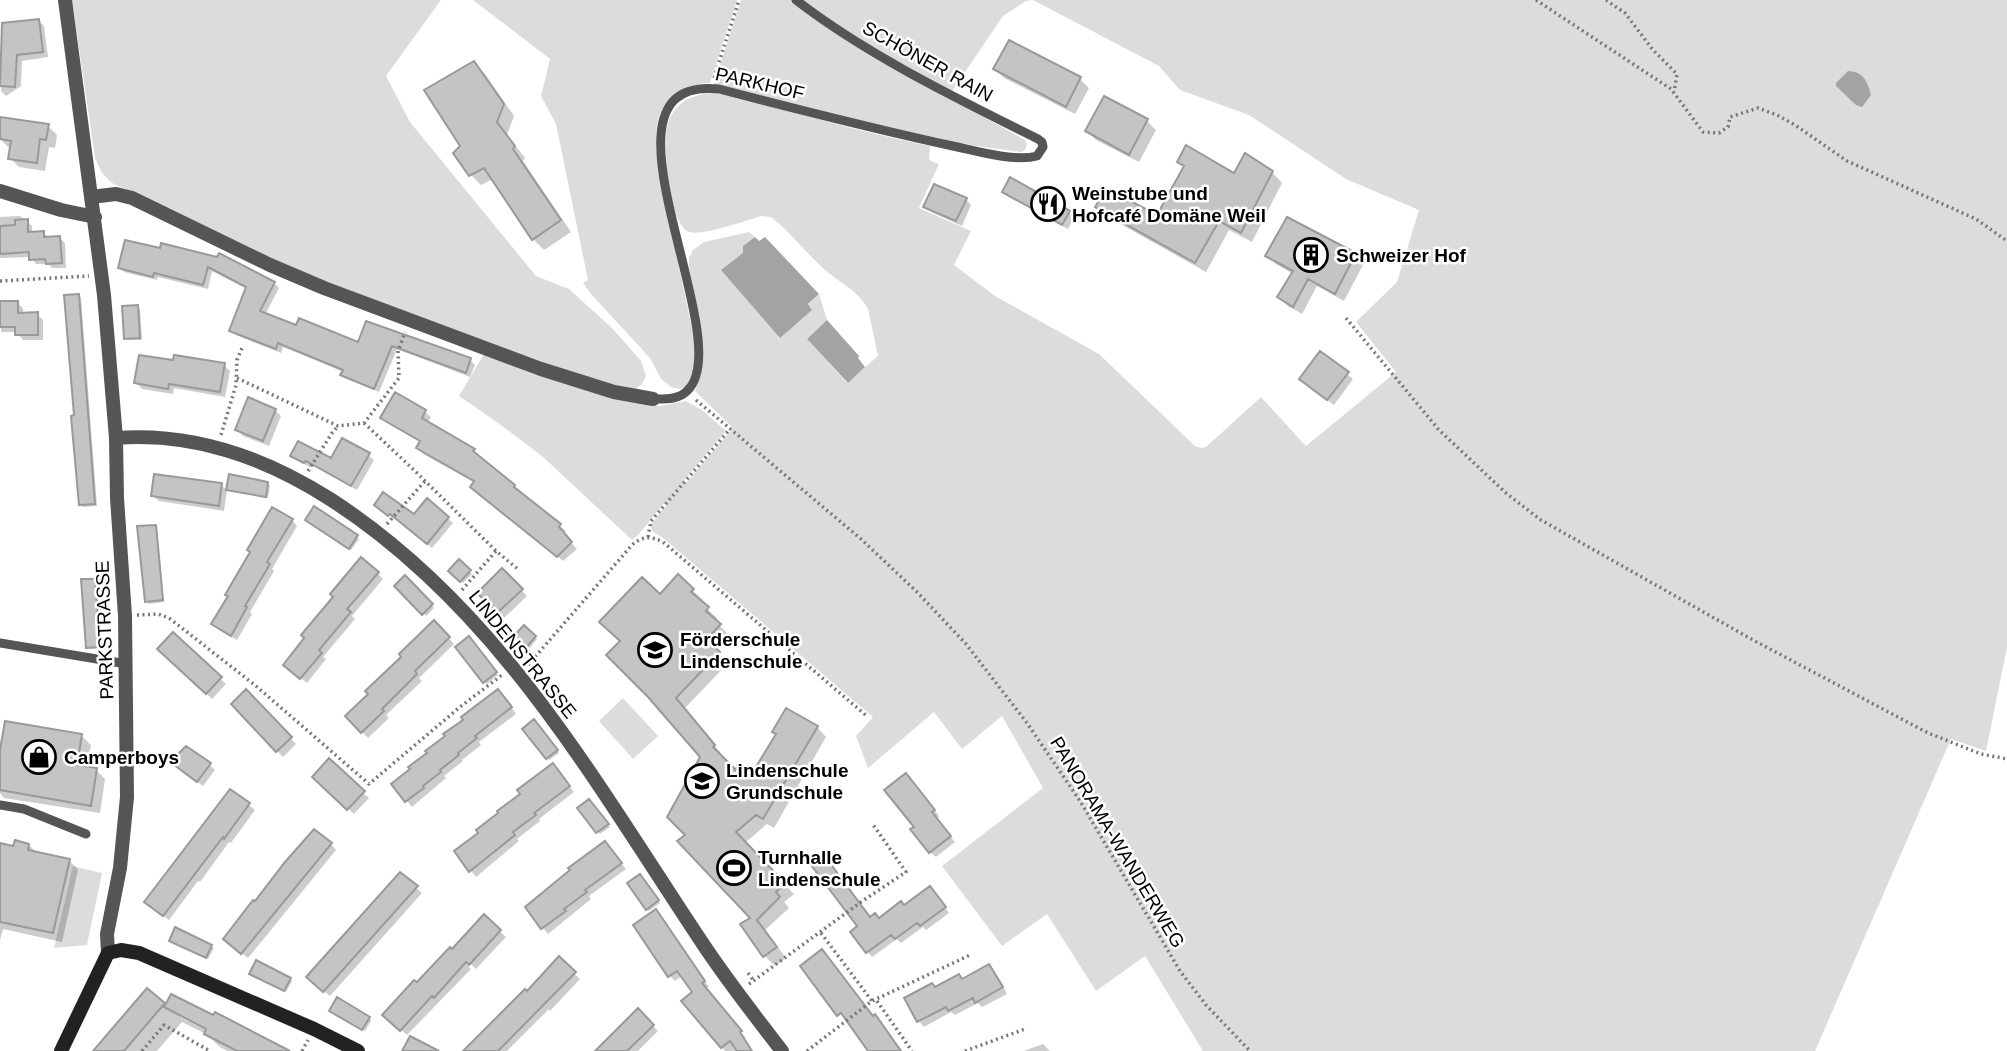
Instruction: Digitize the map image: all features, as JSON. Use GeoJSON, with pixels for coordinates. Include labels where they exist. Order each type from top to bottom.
{"type":"FeatureCollection","features":[{"type":"Feature","properties":{"kind":"street","name":"PARKSTRASSE"},"geometry":{"type":"LineString","coordinates":[[61,1051],[108,953],[107,934],[124,838],[127,797],[127,664],[116,438],[102,275],[65,0]]}},
{"type":"Feature","properties":{"kind":"street"},"geometry":{"type":"LineString","coordinates":[[0,191],[61,210],[95,217]]}},
{"type":"Feature","properties":{"kind":"street"},"geometry":{"type":"LineString","coordinates":[[91,197],[116,194],[132,198],[316,285],[535,367],[606,390],[653,400]]}},
{"type":"Feature","properties":{"kind":"street","name":"LINDENSTRASSE"},"geometry":{"type":"LineString","coordinates":[[116,438],[163,437],[217,447],[255,460],[301,482],[380,533],[411,559],[453,599],[515,670],[589,770],[701,941],[782,1051]]}},
{"type":"Feature","properties":{"kind":"street"},"geometry":{"type":"LineString","coordinates":[[108,953],[121,950],[139,953],[358,1051]]}},
{"type":"Feature","properties":{"kind":"lane","name":"SCHÖNER RAIN"},"geometry":{"type":"LineString","coordinates":[[796,0],[875,52],[979,110],[1038,139],[1043,148]]}},
{"type":"Feature","properties":{"kind":"lane","name":"PARKHOF"},"geometry":{"type":"LineString","coordinates":[[685,394],[691,388],[698,372],[698,336],[663,172],[660,138],[663,118],[678,97],[692,90],[710,88],[855,124],[976,150],[1026,158],[1037,156],[1043,148]]}},
{"type":"Feature","properties":{"kind":"lane"},"geometry":{"type":"LineString","coordinates":[[653,400],[676,398],[685,394]]}},
{"type":"Feature","properties":{"kind":"lane"},"geometry":{"type":"LineString","coordinates":[[0,643],[127,664]]}},
{"type":"Feature","properties":{"kind":"lane"},"geometry":{"type":"LineString","coordinates":[[0,805],[24,809],[86,834]]}},
{"type":"Feature","properties":{"kind":"path"},"geometry":{"type":"LineString","coordinates":[[710,88],[739,0]]}},
{"type":"Feature","properties":{"kind":"path"},"geometry":{"type":"LineString","coordinates":[[1536,0],[1674,92],[1700,129],[1718,134],[1728,127],[1732,116],[1752,109],[1763,109],[1796,125],[1847,161],[1977,220],[2007,241]]}},
{"type":"Feature","properties":{"kind":"path"},"geometry":{"type":"LineString","coordinates":[[1606,0],[1625,13],[1653,50],[1677,74],[1674,92]]}},
{"type":"Feature","properties":{"kind":"path"},"geometry":{"type":"LineString","coordinates":[[0,281],[102,275]]}},
{"type":"Feature","properties":{"kind":"path"},"geometry":{"type":"LineString","coordinates":[[1346,318],[1439,430],[1507,494],[1541,520],[1752,640],[1928,733],[1967,750],[2007,759]]}},
{"type":"Feature","properties":{"kind":"path"},"geometry":{"type":"LineString","coordinates":[[217,447],[237,378],[237,360],[242,348]]}},
{"type":"Feature","properties":{"kind":"path"},"geometry":{"type":"LineString","coordinates":[[364,424],[399,378],[398,351]]}},
{"type":"Feature","properties":{"kind":"path"},"geometry":{"type":"LineString","coordinates":[[237,378],[338,426],[364,424],[519,570]]}},
{"type":"Feature","properties":{"kind":"path","name":"PANORAMA-WANDERWEG"},"geometry":{"type":"LineString","coordinates":[[685,394],[699,402],[861,539],[925,600],[979,659],[1080,801],[1180,971],[1206,1005],[1250,1051]]}},
{"type":"Feature","properties":{"kind":"path"},"geometry":{"type":"LineString","coordinates":[[301,482],[338,426]]}},
{"type":"Feature","properties":{"kind":"path"},"geometry":{"type":"LineString","coordinates":[[648,537],[651,521],[730,429]]}},
{"type":"Feature","properties":{"kind":"path"},"geometry":{"type":"LineString","coordinates":[[380,533],[425,481]]}},
{"type":"Feature","properties":{"kind":"path"},"geometry":{"type":"LineString","coordinates":[[125,616],[158,614],[169,618],[256,686],[369,784],[460,707],[534,660],[632,545],[648,537],[663,542],[867,717]]}},
{"type":"Feature","properties":{"kind":"path"},"geometry":{"type":"LineString","coordinates":[[453,599],[496,551]]}},
{"type":"Feature","properties":{"kind":"path"},"geometry":{"type":"LineString","coordinates":[[738,993],[906,872],[872,823]]}},
{"type":"Feature","properties":{"kind":"path"},"geometry":{"type":"LineString","coordinates":[[821,933],[912,1051]]}},
{"type":"Feature","properties":{"kind":"path"},"geometry":{"type":"LineString","coordinates":[[807,1051],[874,1001],[970,955]]}},
{"type":"Feature","properties":{"kind":"path"},"geometry":{"type":"LineString","coordinates":[[748,973],[754,981]]}},
{"type":"Feature","properties":{"kind":"path"},"geometry":{"type":"LineString","coordinates":[[142,1051],[164,1026],[210,1051]]}},
{"type":"Feature","properties":{"kind":"path"},"geometry":{"type":"LineString","coordinates":[[965,1051],[1025,1029]]}},
{"type":"Feature","properties":{"kind":"shaded area"},"geometry":{"type":"Polygon","coordinates":[[[72,0],[441,0],[386,76],[410,122],[536,276],[569,289],[613,329],[641,361],[646,376],[642,384],[635,390],[588,380],[299,273],[112,183],[102,173],[95,158],[72,0]]]}},
{"type":"Feature","properties":{"kind":"shaded area"},"geometry":{"type":"Polygon","coordinates":[[[473,0],[737,0],[710,83],[679,91],[662,109],[658,121],[658,167],[694,338],[695,369],[686,386],[681,389],[671,387],[661,379],[650,358],[583,283],[588,280],[556,124],[541,96],[550,59],[473,0]]]}},
{"type":"Feature","properties":{"kind":"shaded area"},"geometry":{"type":"Polygon","coordinates":[[[741,0],[1033,0],[1026,1],[1003,16],[948,97],[1025,140],[1025,150],[1021,152],[976,146],[880,126],[714,84],[741,0]]]}},
{"type":"Feature","properties":{"kind":"shaded area"},"geometry":{"type":"Polygon","coordinates":[[[1033,0],[2007,0],[2007,647],[1986,751],[1951,739],[1815,1051],[1203,1051],[1145,956],[1096,991],[1047,914],[1002,946],[942,866],[1043,788],[1002,716],[962,749],[934,712],[868,768],[856,736],[873,717],[652,531],[651,524],[667,505],[664,503],[632,540],[543,457],[459,396],[484,354],[628,401],[660,406],[686,401],[702,410],[726,431],[683,481],[686,483],[733,428],[695,391],[701,375],[703,353],[689,258],[693,250],[704,242],[749,232],[755,237],[743,246],[779,338],[812,310],[808,305],[819,294],[827,320],[807,339],[847,383],[878,356],[868,309],[864,302],[823,268],[771,217],[761,216],[695,233],[682,226],[676,214],[668,180],[666,144],[669,120],[675,110],[688,99],[705,94],[722,94],[930,146],[929,160],[939,164],[919,208],[971,231],[954,265],[995,296],[1099,354],[1195,446],[1206,447],[1261,397],[1306,446],[1396,372],[1356,322],[1397,282],[1419,210],[1346,179],[1249,115],[1180,90],[1159,66],[1033,0]]]}},
{"type":"Feature","properties":{"kind":"shaded area"},"geometry":{"type":"Polygon","coordinates":[[[1848,71],[1861,75],[1868,86],[1871,95],[1862,107],[1856,105],[1836,86],[1848,71]]]}},
{"type":"Feature","properties":{"kind":"shaded area"},"geometry":{"type":"Polygon","coordinates":[[[755,237],[759,241],[765,237],[819,294],[808,304],[812,310],[780,338],[721,270],[743,253],[743,246],[755,237]]]}},
{"type":"Feature","properties":{"kind":"shaded area"},"geometry":{"type":"Polygon","coordinates":[[[827,320],[859,356],[865,367],[848,383],[807,339],[827,320]]]}},
{"type":"Feature","properties":{"kind":"shaded area"},"geometry":{"type":"Polygon","coordinates":[[[623,698],[658,736],[633,759],[599,721],[623,698]]]}},
{"type":"Feature","properties":{"kind":"shaded area"},"geometry":{"type":"Polygon","coordinates":[[[73,866],[102,873],[87,945],[54,948],[73,866]]]}},
{"type":"Feature","properties":{"kind":"building"},"geometry":{"type":"Polygon","coordinates":[[[39,19],[43,52],[17,55],[15,87],[0,86],[2,23],[39,19]]]}},
{"type":"Feature","properties":{"kind":"building"},"geometry":{"type":"Polygon","coordinates":[[[1009,40],[1081,77],[1066,107],[993,69],[1009,40]]]}},
{"type":"Feature","properties":{"kind":"building"},"geometry":{"type":"Polygon","coordinates":[[[474,61],[504,104],[497,122],[561,220],[532,240],[484,168],[469,176],[453,153],[460,146],[424,90],[474,61]]]}},
{"type":"Feature","properties":{"kind":"building"},"geometry":{"type":"Polygon","coordinates":[[[1104,96],[1148,119],[1129,155],[1085,131],[1104,96]]]}},
{"type":"Feature","properties":{"kind":"building"},"geometry":{"type":"Polygon","coordinates":[[[0,117],[49,124],[46,140],[40,139],[37,163],[8,159],[11,141],[0,139],[0,117]]]}},
{"type":"Feature","properties":{"kind":"building"},"geometry":{"type":"Polygon","coordinates":[[[1186,145],[1234,173],[1245,153],[1273,171],[1241,233],[1219,221],[1195,263],[1095,207],[1106,188],[1157,215],[1184,166],[1177,162],[1186,145]]]}},
{"type":"Feature","properties":{"kind":"building"},"geometry":{"type":"Polygon","coordinates":[[[1010,177],[1070,211],[1062,225],[1002,192],[1010,177]]]}},
{"type":"Feature","properties":{"kind":"building"},"geometry":{"type":"Polygon","coordinates":[[[934,184],[967,198],[956,221],[923,207],[934,184]]]}},
{"type":"Feature","properties":{"kind":"building","name":"Schweizer Hof"},"geometry":{"type":"Polygon","coordinates":[[[1287,217],[1356,253],[1335,294],[1308,279],[1293,307],[1277,297],[1293,271],[1265,256],[1287,217]]]}},
{"type":"Feature","properties":{"kind":"building"},"geometry":{"type":"Polygon","coordinates":[[[28,219],[28,232],[44,231],[44,237],[60,236],[62,263],[46,264],[45,259],[29,260],[29,252],[0,254],[0,226],[15,225],[15,220],[28,219]]]}},
{"type":"Feature","properties":{"kind":"building"},"geometry":{"type":"Polygon","coordinates":[[[125,240],[160,248],[161,243],[217,257],[219,253],[275,282],[260,311],[296,325],[299,318],[358,342],[366,321],[471,358],[466,373],[392,346],[374,389],[340,375],[343,370],[278,343],[276,349],[229,331],[246,287],[208,267],[203,285],[154,273],[153,277],[118,268],[125,240]]]}},
{"type":"Feature","properties":{"kind":"building"},"geometry":{"type":"Polygon","coordinates":[[[79,294],[95,504],[79,505],[64,295],[79,294]]]}},
{"type":"Feature","properties":{"kind":"building"},"geometry":{"type":"Polygon","coordinates":[[[0,301],[18,301],[18,313],[38,312],[38,335],[15,335],[15,327],[0,327],[0,301]]]}},
{"type":"Feature","properties":{"kind":"building"},"geometry":{"type":"Polygon","coordinates":[[[138,305],[140,338],[124,339],[122,306],[138,305]]]}},
{"type":"Feature","properties":{"kind":"building"},"geometry":{"type":"Polygon","coordinates":[[[1320,351],[1349,372],[1327,400],[1299,379],[1320,351]]]}},
{"type":"Feature","properties":{"kind":"building"},"geometry":{"type":"Polygon","coordinates":[[[139,355],[173,360],[174,355],[225,363],[220,392],[169,384],[168,389],[134,383],[139,355]]]}},
{"type":"Feature","properties":{"kind":"building"},"geometry":{"type":"Polygon","coordinates":[[[395,392],[426,410],[422,418],[475,449],[473,451],[515,485],[514,487],[561,524],[559,527],[572,542],[557,557],[470,487],[474,481],[416,448],[420,441],[380,418],[395,392]]]}},
{"type":"Feature","properties":{"kind":"building"},"geometry":{"type":"Polygon","coordinates":[[[248,397],[276,409],[263,441],[235,430],[248,397]]]}},
{"type":"Feature","properties":{"kind":"building"},"geometry":{"type":"Polygon","coordinates":[[[342,438],[370,453],[351,486],[306,461],[304,463],[290,456],[298,441],[331,458],[342,438]]]}},
{"type":"Feature","properties":{"kind":"building"},"geometry":{"type":"Polygon","coordinates":[[[154,474],[222,483],[219,506],[151,496],[154,474]]]}},
{"type":"Feature","properties":{"kind":"building"},"geometry":{"type":"Polygon","coordinates":[[[229,474],[268,482],[266,497],[226,490],[229,474]]]}},
{"type":"Feature","properties":{"kind":"building"},"geometry":{"type":"Polygon","coordinates":[[[383,492],[414,514],[427,498],[449,517],[427,544],[390,514],[388,516],[374,505],[383,492]]]}},
{"type":"Feature","properties":{"kind":"building"},"geometry":{"type":"Polygon","coordinates":[[[314,506],[358,535],[349,549],[305,520],[314,506]]]}},
{"type":"Feature","properties":{"kind":"building"},"geometry":{"type":"Polygon","coordinates":[[[272,507],[293,519],[267,562],[270,564],[231,636],[211,624],[250,552],[247,550],[272,507]]]}},
{"type":"Feature","properties":{"kind":"building"},"geometry":{"type":"Polygon","coordinates":[[[156,525],[163,600],[145,602],[137,526],[156,525]]]}},
{"type":"Feature","properties":{"kind":"building"},"geometry":{"type":"Polygon","coordinates":[[[361,557],[379,572],[347,609],[351,612],[319,650],[322,653],[300,679],[283,665],[304,638],[301,635],[333,597],[330,594],[361,557]]]}},
{"type":"Feature","properties":{"kind":"building"},"geometry":{"type":"Polygon","coordinates":[[[459,559],[471,570],[460,582],[448,571],[459,559]]]}},
{"type":"Feature","properties":{"kind":"building"},"geometry":{"type":"Polygon","coordinates":[[[502,568],[523,589],[497,613],[477,593],[502,568]]]}},
{"type":"Feature","properties":{"kind":"building"},"geometry":{"type":"Polygon","coordinates":[[[678,574],[694,589],[691,592],[709,607],[706,611],[721,624],[707,639],[720,652],[676,698],[715,745],[713,747],[736,770],[738,763],[754,770],[776,734],[772,732],[786,708],[818,726],[763,819],[756,815],[736,832],[785,883],[776,892],[780,897],[757,920],[777,947],[763,957],[740,924],[750,918],[677,841],[685,835],[667,817],[700,757],[648,697],[606,655],[620,641],[599,622],[642,577],[660,594],[678,574]]]}},
{"type":"Feature","properties":{"kind":"building"},"geometry":{"type":"Polygon","coordinates":[[[405,575],[433,604],[422,615],[394,586],[405,575]]]}},
{"type":"Feature","properties":{"kind":"building"},"geometry":{"type":"Polygon","coordinates":[[[81,579],[95,579],[100,647],[86,648],[81,579]]]}},
{"type":"Feature","properties":{"kind":"building"},"geometry":{"type":"Polygon","coordinates":[[[434,620],[450,637],[415,671],[417,674],[361,733],[345,716],[368,694],[365,691],[401,657],[399,654],[434,620]]]}},
{"type":"Feature","properties":{"kind":"building"},"geometry":{"type":"Polygon","coordinates":[[[524,625],[536,636],[525,649],[512,638],[524,625]]]}},
{"type":"Feature","properties":{"kind":"building"},"geometry":{"type":"Polygon","coordinates":[[[173,632],[222,677],[206,694],[157,649],[173,632]]]}},
{"type":"Feature","properties":{"kind":"building"},"geometry":{"type":"Polygon","coordinates":[[[469,636],[497,672],[483,683],[455,647],[469,636]]]}},
{"type":"Feature","properties":{"kind":"building"},"geometry":{"type":"Polygon","coordinates":[[[246,689],[292,737],[276,752],[231,704],[246,689]]]}},
{"type":"Feature","properties":{"kind":"building"},"geometry":{"type":"Polygon","coordinates":[[[498,689],[512,707],[475,736],[477,738],[440,770],[441,772],[405,802],[391,784],[445,736],[443,734],[463,720],[461,717],[498,689]]]}},
{"type":"Feature","properties":{"kind":"building"},"geometry":{"type":"Polygon","coordinates":[[[534,719],[558,750],[546,759],[522,729],[534,719]]]}},
{"type":"Feature","properties":{"kind":"building","name":"Camperboys"},"geometry":{"type":"Polygon","coordinates":[[[5,721],[82,734],[77,765],[97,768],[91,806],[0,790],[0,750],[5,721]]]}},
{"type":"Feature","properties":{"kind":"building"},"geometry":{"type":"Polygon","coordinates":[[[186,746],[211,763],[197,782],[170,762],[186,746]]]}},
{"type":"Feature","properties":{"kind":"building"},"geometry":{"type":"Polygon","coordinates":[[[329,758],[365,791],[347,810],[312,777],[329,758]]]}},
{"type":"Feature","properties":{"kind":"building"},"geometry":{"type":"Polygon","coordinates":[[[553,763],[570,786],[534,813],[536,815],[513,832],[515,835],[469,872],[454,851],[478,833],[476,830],[498,813],[497,811],[520,794],[517,790],[553,763]]]}},
{"type":"Feature","properties":{"kind":"building"},"geometry":{"type":"Polygon","coordinates":[[[906,773],[951,836],[929,853],[910,829],[914,827],[884,790],[906,773]]]}},
{"type":"Feature","properties":{"kind":"building"},"geometry":{"type":"Polygon","coordinates":[[[230,789],[250,803],[163,916],[144,902],[230,789]]]}},
{"type":"Feature","properties":{"kind":"building"},"geometry":{"type":"Polygon","coordinates":[[[589,799],[609,824],[596,833],[577,808],[589,799]]]}},
{"type":"Feature","properties":{"kind":"building"},"geometry":{"type":"Polygon","coordinates":[[[314,829],[332,843],[241,954],[223,939],[314,829]]]}},
{"type":"Feature","properties":{"kind":"building"},"geometry":{"type":"Polygon","coordinates":[[[15,840],[29,844],[28,850],[70,859],[53,933],[0,922],[0,843],[13,846],[15,840]]]}},
{"type":"Feature","properties":{"kind":"building"},"geometry":{"type":"Polygon","coordinates":[[[605,841],[622,863],[585,890],[587,892],[564,909],[566,911],[541,929],[525,907],[570,870],[568,868],[605,841]]]}},
{"type":"Feature","properties":{"kind":"building"},"geometry":{"type":"Polygon","coordinates":[[[824,855],[870,917],[875,913],[879,918],[901,901],[904,905],[930,886],[946,907],[920,926],[917,923],[895,939],[891,935],[866,953],[850,932],[857,926],[811,865],[824,855]]]}},
{"type":"Feature","properties":{"kind":"building"},"geometry":{"type":"Polygon","coordinates":[[[400,872],[418,886],[323,992],[306,977],[400,872]]]}},
{"type":"Feature","properties":{"kind":"building"},"geometry":{"type":"Polygon","coordinates":[[[640,874],[659,900],[646,910],[627,883],[640,874]]]}},
{"type":"Feature","properties":{"kind":"building"},"geometry":{"type":"Polygon","coordinates":[[[656,909],[705,981],[702,983],[742,1031],[740,1032],[752,1051],[737,1051],[730,1041],[721,1048],[681,1001],[692,992],[677,971],[668,977],[633,925],[656,909]]]}},
{"type":"Feature","properties":{"kind":"building"},"geometry":{"type":"Polygon","coordinates":[[[484,914],[501,930],[469,965],[466,962],[434,998],[432,996],[400,1031],[382,1015],[414,980],[417,982],[450,947],[452,949],[484,914]]]}},
{"type":"Feature","properties":{"kind":"building"},"geometry":{"type":"Polygon","coordinates":[[[175,927],[212,945],[206,958],[169,941],[175,927]]]}},
{"type":"Feature","properties":{"kind":"building"},"geometry":{"type":"Polygon","coordinates":[[[822,949],[873,1016],[875,1014],[901,1051],[868,1051],[841,1013],[837,1016],[800,966],[822,949]]]}},
{"type":"Feature","properties":{"kind":"building"},"geometry":{"type":"Polygon","coordinates":[[[559,956],[576,972],[498,1051],[463,1051],[525,989],[527,991],[559,956]]]}},
{"type":"Feature","properties":{"kind":"building"},"geometry":{"type":"Polygon","coordinates":[[[256,960],[291,978],[284,991],[249,974],[256,960]]]}},
{"type":"Feature","properties":{"kind":"building"},"geometry":{"type":"Polygon","coordinates":[[[989,964],[1003,987],[975,1003],[973,998],[948,1011],[946,1007],[917,1022],[904,998],[932,983],[935,987],[959,974],[962,979],[989,964]]]}},
{"type":"Feature","properties":{"kind":"building"},"geometry":{"type":"Polygon","coordinates":[[[147,988],[165,1003],[124,1051],[93,1051],[147,988]]]}},
{"type":"Feature","properties":{"kind":"building"},"geometry":{"type":"Polygon","coordinates":[[[171,994],[213,1015],[215,1012],[290,1051],[237,1051],[204,1034],[206,1029],[164,1007],[171,994]]]}},
{"type":"Feature","properties":{"kind":"building"},"geometry":{"type":"Polygon","coordinates":[[[337,997],[370,1017],[362,1030],[329,1011],[337,997]]]}},
{"type":"Feature","properties":{"kind":"building"},"geometry":{"type":"Polygon","coordinates":[[[638,1008],[654,1025],[627,1051],[595,1051],[638,1008]]]}},
{"type":"Feature","properties":{"kind":"building"},"geometry":{"type":"Polygon","coordinates":[[[410,1036],[439,1051],[402,1051],[410,1036]]]}},
{"type":"Feature","properties":{"kind":"place","name":"Weinstube und Hofcafé Domäne Weil"},"geometry":{"type":"Point","coordinates":[1048,204]}},
{"type":"Feature","properties":{"kind":"place","name":"Schweizer Hof"},"geometry":{"type":"Point","coordinates":[1311,255]}},
{"type":"Feature","properties":{"kind":"place","name":"Förderschule Lindenschule"},"geometry":{"type":"Point","coordinates":[655,650]}},
{"type":"Feature","properties":{"kind":"place","name":"Camperboys"},"geometry":{"type":"Point","coordinates":[39,757]}},
{"type":"Feature","properties":{"kind":"place","name":"Lindenschule Grundschule"},"geometry":{"type":"Point","coordinates":[702,781]}},
{"type":"Feature","properties":{"kind":"place","name":"Turnhalle Lindenschule"},"geometry":{"type":"Point","coordinates":[734,868]}}]}
